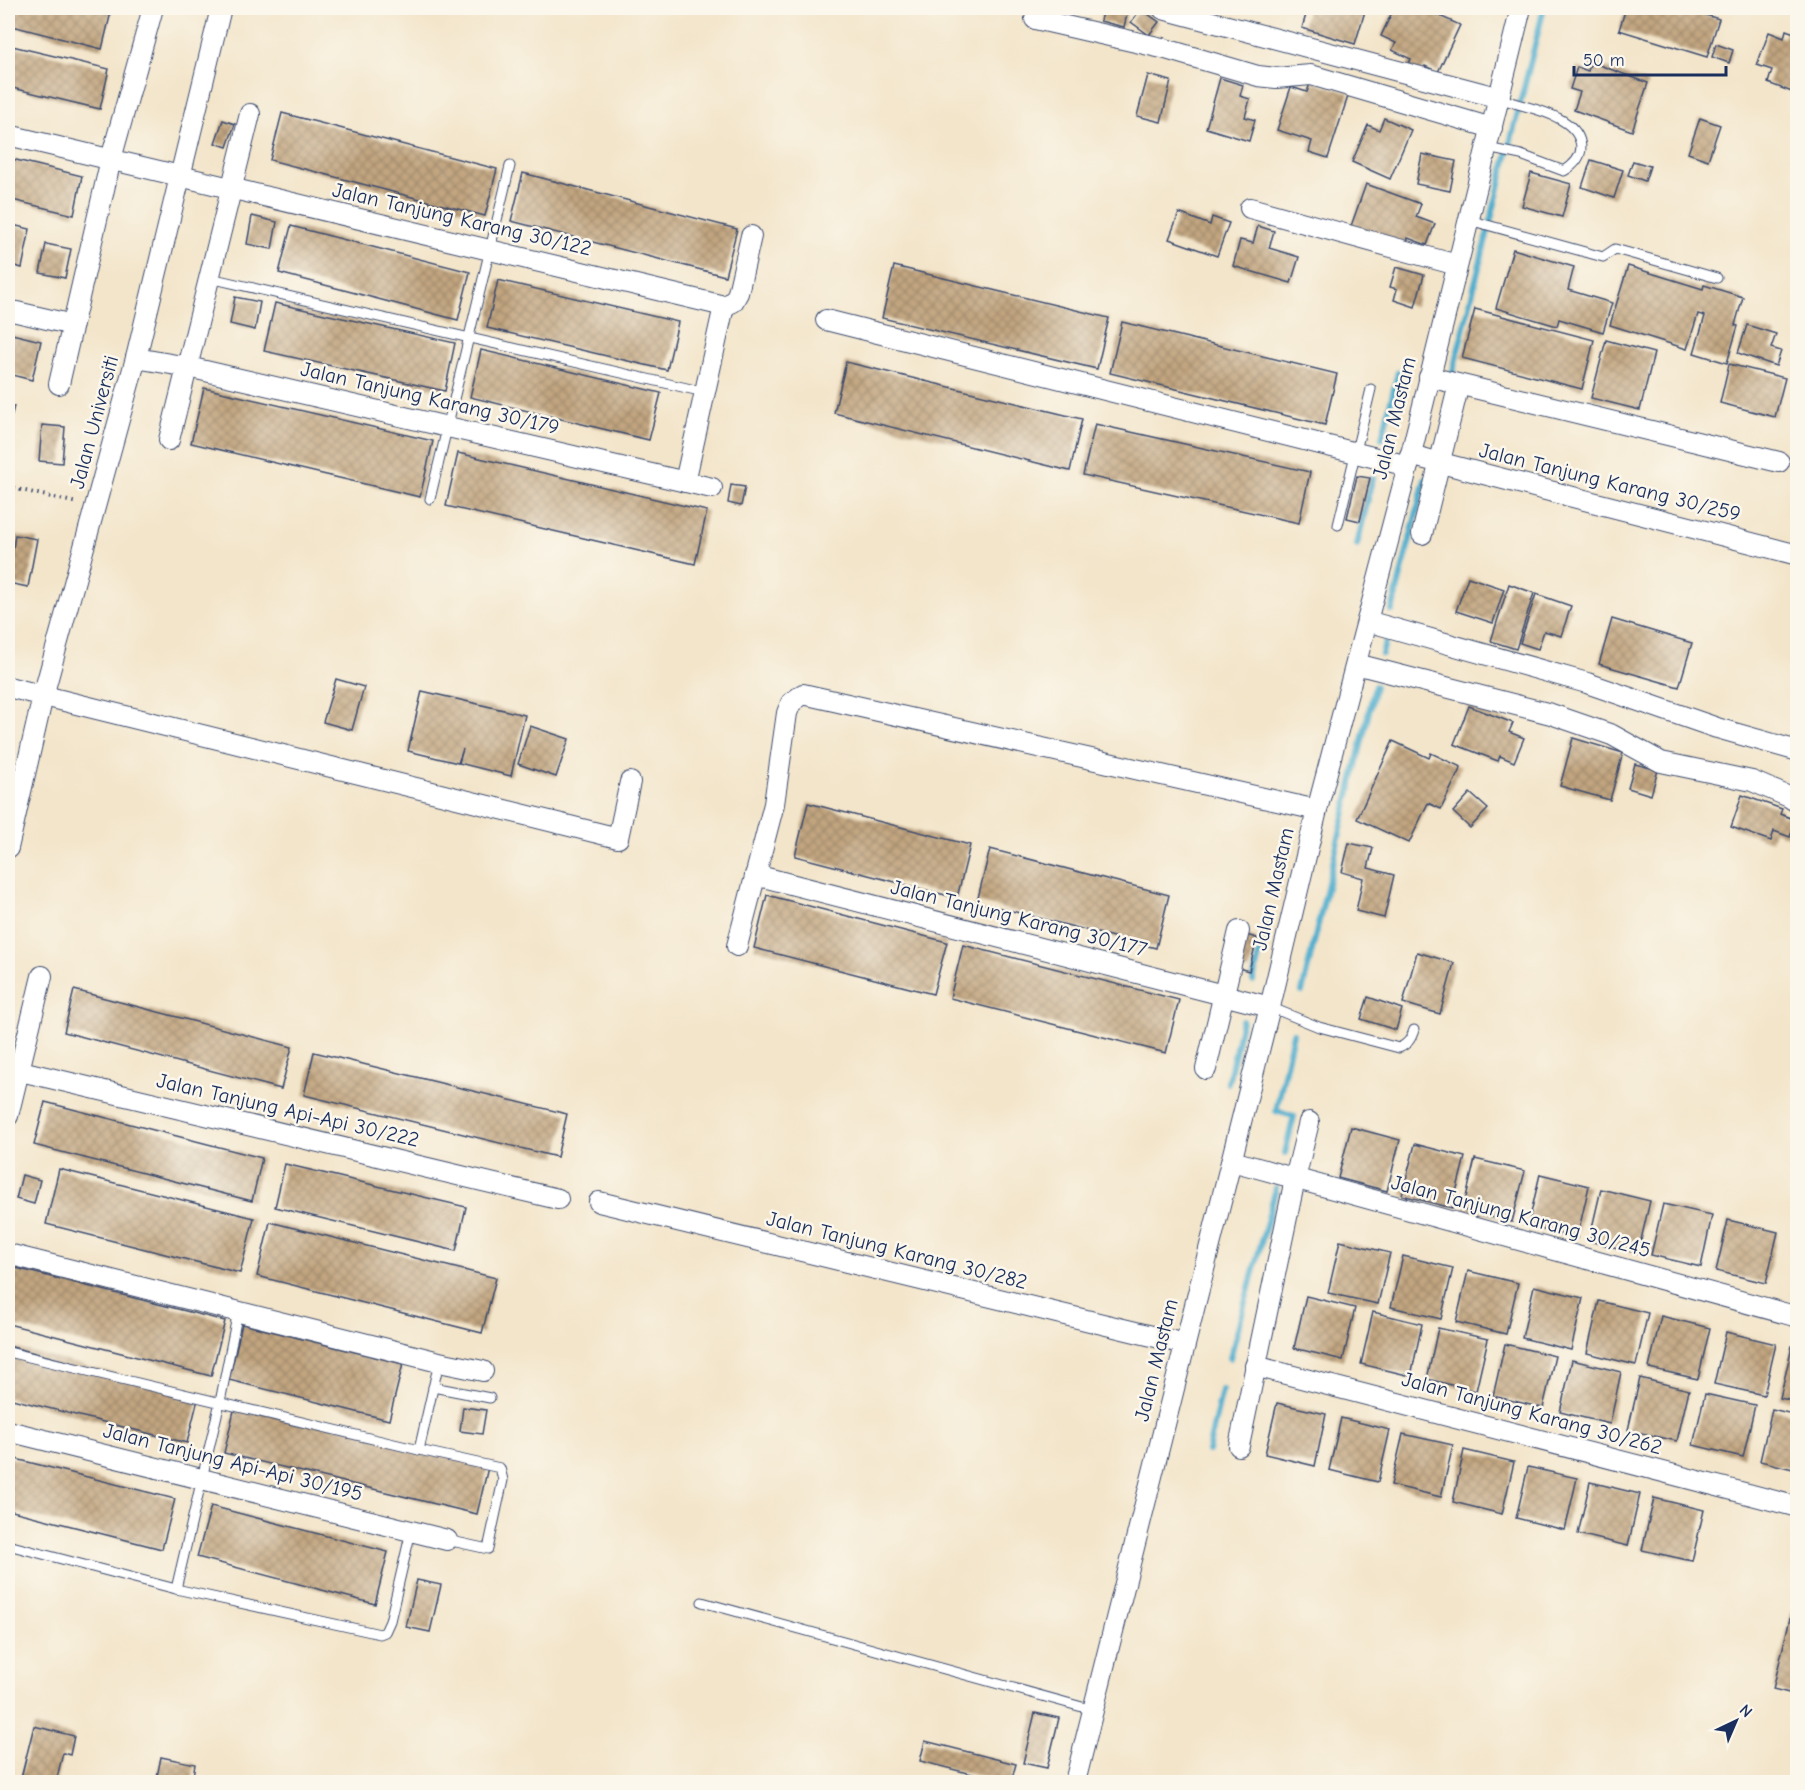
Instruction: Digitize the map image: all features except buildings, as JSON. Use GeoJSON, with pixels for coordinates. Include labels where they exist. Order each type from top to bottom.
{"type":"FeatureCollection","features":[{"type":"Feature","properties":{"kind":"street"},"geometry":{"type":"LineString","coordinates":[[59,384],[111,159],[153,8]]}},
{"type":"Feature","properties":{"kind":"street","name":"Jalan Universiti"},"geometry":{"type":"LineString","coordinates":[[8,848],[43,696],[136,358],[221,8]]}},
{"type":"Feature","properties":{"kind":"street","name":"Jalan Mastam"},"geometry":{"type":"LineString","coordinates":[[1075,1782],[1232,1161],[1317,810],[1433,377],[1457,265],[1475,222],[1493,149],[1492,128],[1505,100],[1521,8]]}},
{"type":"Feature","properties":{"kind":"street"},"geometry":{"type":"LineString","coordinates":[[1163,9],[1505,100]]}},
{"type":"Feature","properties":{"kind":"street"},"geometry":{"type":"LineString","coordinates":[[1035,20],[1162,48],[1258,75],[1276,78],[1311,75],[1492,128]]}},
{"type":"Feature","properties":{"kind":"street"},"geometry":{"type":"LineString","coordinates":[[169,440],[250,114]]}},
{"type":"Feature","properties":{"kind":"street","name":"Jalan Tanjung Karang 30/122"},"geometry":{"type":"LineString","coordinates":[[8,135],[230,189],[728,304]]}},
{"type":"Feature","properties":{"kind":"street"},"geometry":{"type":"LineString","coordinates":[[1251,208],[1457,265]]}},
{"type":"Feature","properties":{"kind":"street"},"geometry":{"type":"LineString","coordinates":[[685,482],[704,392],[728,304],[742,279],[751,236]]}},
{"type":"Feature","properties":{"kind":"street"},"geometry":{"type":"LineString","coordinates":[[8,310],[74,325]]}},
{"type":"Feature","properties":{"kind":"street","name":"Jalan Tanjung Karang 30/259"},"geometry":{"type":"LineString","coordinates":[[826,320],[1356,453],[1440,463],[1797,555]]}},
{"type":"Feature","properties":{"kind":"street","name":"Jalan Tanjung Karang 30/179"},"geometry":{"type":"LineString","coordinates":[[136,358],[188,367],[712,488]]}},
{"type":"Feature","properties":{"kind":"street"},"geometry":{"type":"LineString","coordinates":[[1433,377],[1461,388],[1779,462]]}},
{"type":"Feature","properties":{"kind":"street"},"geometry":{"type":"LineString","coordinates":[[1422,534],[1461,388]]}},
{"type":"Feature","properties":{"kind":"street"},"geometry":{"type":"LineString","coordinates":[[1367,621],[1587,683],[1717,728],[1797,751]]}},
{"type":"Feature","properties":{"kind":"street"},"geometry":{"type":"LineString","coordinates":[[1356,664],[1551,714],[1612,735],[1660,762],[1752,782],[1789,797],[1797,803]]}},
{"type":"Feature","properties":{"kind":"street"},"geometry":{"type":"LineString","coordinates":[[8,687],[618,838],[630,782]]}},
{"type":"Feature","properties":{"kind":"street"},"geometry":{"type":"LineString","coordinates":[[737,946],[774,804],[788,713],[791,703],[803,694],[1317,810]]}},
{"type":"Feature","properties":{"kind":"street","name":"Jalan Tanjung Karang 30/177"},"geometry":{"type":"LineString","coordinates":[[755,875],[1270,1007]]}},
{"type":"Feature","properties":{"kind":"street"},"geometry":{"type":"LineString","coordinates":[[1206,1069],[1239,930]]}},
{"type":"Feature","properties":{"kind":"street"},"geometry":{"type":"LineString","coordinates":[[8,1116],[13,1069],[42,976]]}},
{"type":"Feature","properties":{"kind":"street","name":"Jalan Tanjung Api-Api 30/222"},"geometry":{"type":"LineString","coordinates":[[13,1069],[558,1199]]}},
{"type":"Feature","properties":{"kind":"street"},"geometry":{"type":"LineString","coordinates":[[1239,1446],[1309,1122]]}},
{"type":"Feature","properties":{"kind":"street","name":"Jalan Tanjung Karang 30/245"},"geometry":{"type":"LineString","coordinates":[[1232,1161],[1797,1317]]}},
{"type":"Feature","properties":{"kind":"street","name":"Jalan Tanjung Karang 30/282"},"geometry":{"type":"LineString","coordinates":[[599,1202],[1185,1344]]}},
{"type":"Feature","properties":{"kind":"street"},"geometry":{"type":"LineString","coordinates":[[8,1254],[483,1371]]}},
{"type":"Feature","properties":{"kind":"street","name":"Jalan Tanjung Karang 30/262"},"geometry":{"type":"LineString","coordinates":[[1255,1366],[1797,1507]]}},
{"type":"Feature","properties":{"kind":"street","name":"Jalan Tanjung Api-Api 30/195"},"geometry":{"type":"LineString","coordinates":[[8,1431],[447,1540]]}},
{"type":"Feature","properties":{"kind":"lane"},"geometry":{"type":"LineString","coordinates":[[1493,149],[1521,155],[1564,171],[1578,160],[1582,152],[1582,144],[1577,136],[1559,118],[1505,100]]}},
{"type":"Feature","properties":{"kind":"lane"},"geometry":{"type":"LineString","coordinates":[[430,499],[510,166]]}},
{"type":"Feature","properties":{"kind":"lane"},"geometry":{"type":"LineString","coordinates":[[1475,222],[1603,257],[1616,249],[1717,278]]}},
{"type":"Feature","properties":{"kind":"lane"},"geometry":{"type":"LineString","coordinates":[[210,278],[470,336],[704,392]]}},
{"type":"Feature","properties":{"kind":"lane"},"geometry":{"type":"LineString","coordinates":[[1338,525],[1371,389]]}},
{"type":"Feature","properties":{"kind":"lane"},"geometry":{"type":"LineString","coordinates":[[1270,1007],[1319,1027],[1399,1048],[1411,1039],[1413,1030]]}},
{"type":"Feature","properties":{"kind":"lane"},"geometry":{"type":"LineString","coordinates":[[176,1588],[220,1402],[238,1311]]}},
{"type":"Feature","properties":{"kind":"lane"},"geometry":{"type":"LineString","coordinates":[[8,1352],[500,1468],[503,1480],[488,1549],[447,1540]]}},
{"type":"Feature","properties":{"kind":"lane"},"geometry":{"type":"LineString","coordinates":[[419,1450],[439,1362]]}},
{"type":"Feature","properties":{"kind":"lane"},"geometry":{"type":"LineString","coordinates":[[433,1387],[490,1398]]}},
{"type":"Feature","properties":{"kind":"lane"},"geometry":{"type":"LineString","coordinates":[[8,1545],[176,1588],[380,1634],[385,1632],[390,1621],[411,1531]]}},
{"type":"Feature","properties":{"kind":"lane"},"geometry":{"type":"LineString","coordinates":[[702,1602],[1093,1710]]}},
{"type":"Feature","properties":{"kind":"path"},"geometry":{"type":"LineString","coordinates":[[8,487],[95,508]]}},
{"type":"Feature","properties":{"kind":"waterway"},"geometry":{"type":"LineString","coordinates":[[1451,379],[1544,8]]}},
{"type":"Feature","properties":{"kind":"waterway"},"geometry":{"type":"LineString","coordinates":[[1382,438],[1398,372]]}},
{"type":"Feature","properties":{"kind":"waterway"},"geometry":{"type":"LineString","coordinates":[[1357,545],[1373,478]]}},
{"type":"Feature","properties":{"kind":"waterway"},"geometry":{"type":"LineString","coordinates":[[1392,611],[1425,479]]}},
{"type":"Feature","properties":{"kind":"waterway"},"geometry":{"type":"LineString","coordinates":[[1382,654],[1385,643]]}},
{"type":"Feature","properties":{"kind":"waterway"},"geometry":{"type":"LineString","coordinates":[[1302,992],[1375,686]]}},
{"type":"Feature","properties":{"kind":"waterway"},"geometry":{"type":"LineString","coordinates":[[1253,981],[1266,924]]}},
{"type":"Feature","properties":{"kind":"waterway"},"geometry":{"type":"LineString","coordinates":[[1228,1083],[1242,1021]]}},
{"type":"Feature","properties":{"kind":"waterway"},"geometry":{"type":"LineString","coordinates":[[1285,1153],[1294,1116],[1276,1111],[1293,1033]]}},
{"type":"Feature","properties":{"kind":"waterway"},"geometry":{"type":"LineString","coordinates":[[1230,1358],[1276,1188]]}},
{"type":"Feature","properties":{"kind":"waterway"},"geometry":{"type":"LineString","coordinates":[[1208,1451],[1222,1390]]}}]}
